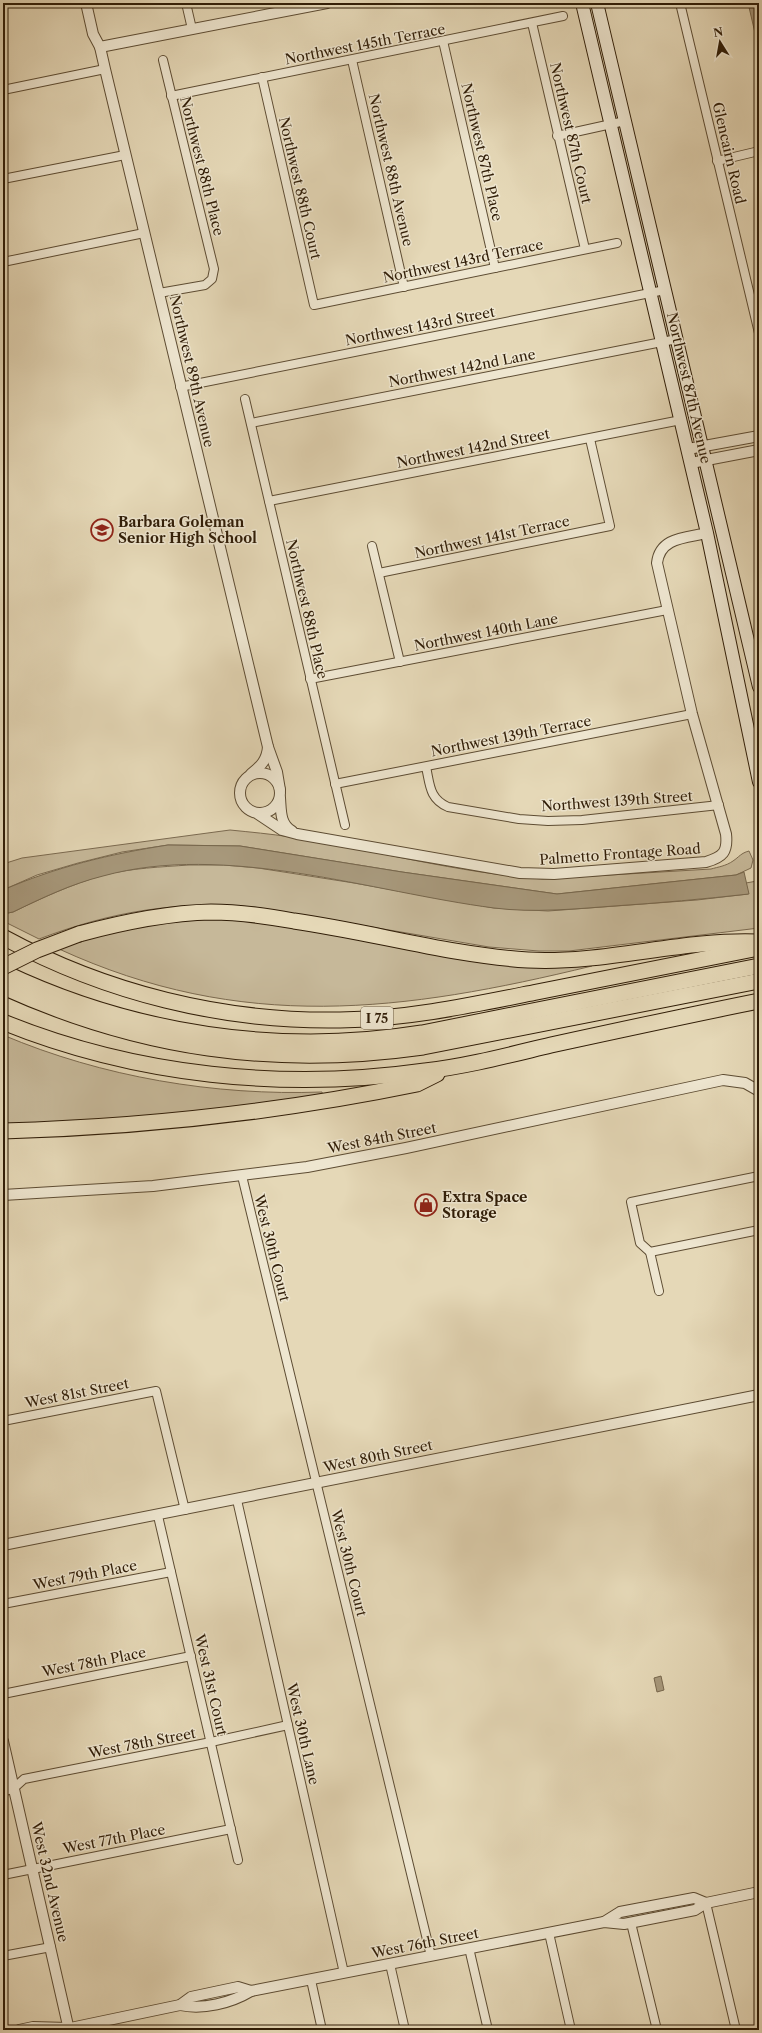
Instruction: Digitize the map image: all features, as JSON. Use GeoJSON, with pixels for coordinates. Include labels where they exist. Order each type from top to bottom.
{"type":"FeatureCollection","features":[{"type":"Feature","properties":{"kind":"highway"},"geometry":{"type":"LineString","coordinates":[[3,967],[37,950],[79,934],[120,923],[169,914],[213,912],[258,915],[465,952],[528,960],[576,959],[728,941],[759,942]]}},
{"type":"Feature","properties":{"kind":"highway","name":"I 75"},"geometry":{"type":"LineString","coordinates":[[3,937],[77,972],[157,998],[230,1013],[315,1020],[360,1019],[424,1013],[759,948]]}},
{"type":"Feature","properties":{"kind":"highway"},"geometry":{"type":"LineString","coordinates":[[3,972],[68,1000],[119,1016],[159,1026],[206,1035],[258,1041],[332,1042],[398,1037],[428,1032],[759,966]]}},
{"type":"Feature","properties":{"kind":"highway"},"geometry":{"type":"LineString","coordinates":[[3,987],[83,1020],[162,1040],[238,1052],[318,1056],[370,1054],[423,1047],[759,981]]}},
{"type":"Feature","properties":{"kind":"highway"},"geometry":{"type":"LineString","coordinates":[[3,1022],[49,1039],[121,1059],[174,1069],[220,1075],[275,1079],[349,1079],[455,1067],[759,1001]]}},
{"type":"Feature","properties":{"kind":"highway"},"geometry":{"type":"LineString","coordinates":[[3,1131],[170,1121],[290,1107],[417,1084],[455,1067]]}},
{"type":"Feature","properties":{"kind":"main road","name":"Northwest 87th Avenue"},"geometry":{"type":"LineString","coordinates":[[582,3],[707,533],[759,782]]}},
{"type":"Feature","properties":{"kind":"main road","name":"Northwest 87th Avenue"},"geometry":{"type":"LineString","coordinates":[[598,3],[759,687]]}},
{"type":"Feature","properties":{"kind":"main road"},"geometry":{"type":"LineString","coordinates":[[707,533],[718,545],[726,571],[736,590]]}},
{"type":"Feature","properties":{"kind":"street","name":"Northwest 89th Avenue"},"geometry":{"type":"LineString","coordinates":[[86,3],[93,34],[100,47],[180,387],[268,746],[277,772],[280,794]]}},
{"type":"Feature","properties":{"kind":"street"},"geometry":{"type":"LineString","coordinates":[[186,3],[192,29]]}},
{"type":"Feature","properties":{"kind":"street"},"geometry":{"type":"LineString","coordinates":[[100,47],[327,3]]}},
{"type":"Feature","properties":{"kind":"street","name":"Glencairn Road"},"geometry":{"type":"LineString","coordinates":[[680,3],[759,332]]}},
{"type":"Feature","properties":{"kind":"street","name":"Northwest 145th Terrace"},"geometry":{"type":"LineString","coordinates":[[171,96],[563,16]]}},
{"type":"Feature","properties":{"kind":"street","name":"Northwest 87th Court"},"geometry":{"type":"LineString","coordinates":[[532,22],[585,249]]}},
{"type":"Feature","properties":{"kind":"street","name":"Northwest 87th Place"},"geometry":{"type":"LineString","coordinates":[[444,41],[495,268]]}},
{"type":"Feature","properties":{"kind":"street","name":"Northwest 88th Place"},"geometry":{"type":"LineString","coordinates":[[159,293],[205,285],[212,279],[214,269],[163,60]]}},
{"type":"Feature","properties":{"kind":"street","name":"Northwest 88th Avenue"},"geometry":{"type":"LineString","coordinates":[[352,60],[404,287]]}},
{"type":"Feature","properties":{"kind":"street"},"geometry":{"type":"LineString","coordinates":[[3,90],[105,69]]}},
{"type":"Feature","properties":{"kind":"street","name":"Northwest 88th Court"},"geometry":{"type":"LineString","coordinates":[[262,77],[314,305]]}},
{"type":"Feature","properties":{"kind":"street"},"geometry":{"type":"LineString","coordinates":[[558,136],[625,120]]}},
{"type":"Feature","properties":{"kind":"street"},"geometry":{"type":"LineString","coordinates":[[717,161],[759,151]]}},
{"type":"Feature","properties":{"kind":"street"},"geometry":{"type":"LineString","coordinates":[[3,178],[125,155]]}},
{"type":"Feature","properties":{"kind":"street"},"geometry":{"type":"LineString","coordinates":[[3,262],[144,233]]}},
{"type":"Feature","properties":{"kind":"street","name":"Northwest 143rd Terrace"},"geometry":{"type":"LineString","coordinates":[[314,305],[617,243]]}},
{"type":"Feature","properties":{"kind":"street","name":"Northwest 143rd Street"},"geometry":{"type":"LineString","coordinates":[[180,387],[666,290]]}},
{"type":"Feature","properties":{"kind":"street","name":"Northwest 142nd Lane"},"geometry":{"type":"LineString","coordinates":[[251,422],[677,339]]}},
{"type":"Feature","properties":{"kind":"street","name":"Northwest 88th Place"},"geometry":{"type":"LineString","coordinates":[[246,399],[310,680],[345,825]]}},
{"type":"Feature","properties":{"kind":"street","name":"Northwest 142nd Street"},"geometry":{"type":"LineString","coordinates":[[269,502],[681,420]]}},
{"type":"Feature","properties":{"kind":"street"},"geometry":{"type":"LineString","coordinates":[[688,450],[759,436]]}},
{"type":"Feature","properties":{"kind":"street","name":"Northwest 141st Terrace"},"geometry":{"type":"LineString","coordinates":[[379,573],[610,526],[590,439]]}},
{"type":"Feature","properties":{"kind":"street"},"geometry":{"type":"LineString","coordinates":[[691,463],[759,450]]}},
{"type":"Feature","properties":{"kind":"street","name":"Palmetto Frontage Road"},"geometry":{"type":"LineString","coordinates":[[258,814],[282,830],[297,834],[520,873],[554,874],[698,863],[716,860],[724,854],[728,844],[719,806],[692,714],[657,564],[658,554],[662,547],[670,542],[707,533]]}},
{"type":"Feature","properties":{"kind":"street"},"geometry":{"type":"LineString","coordinates":[[372,546],[400,662]]}},
{"type":"Feature","properties":{"kind":"street","name":"Northwest 140th Lane"},"geometry":{"type":"LineString","coordinates":[[310,680],[667,610]]}},
{"type":"Feature","properties":{"kind":"street","name":"Northwest 139th Terrace"},"geometry":{"type":"LineString","coordinates":[[335,784],[692,714]]}},
{"type":"Feature","properties":{"kind":"street"},"geometry":{"type":"LineString","coordinates":[[268,746],[268,755],[262,764],[242,783],[240,788],[240,801],[247,809],[258,814],[263,814],[274,808],[280,794]]}},
{"type":"Feature","properties":{"kind":"street","name":"Northwest 139th Street"},"geometry":{"type":"LineString","coordinates":[[426,766],[432,793],[440,804],[448,807],[520,819],[548,821],[582,820],[719,806]]}},
{"type":"Feature","properties":{"kind":"street"},"geometry":{"type":"LineString","coordinates":[[250,775],[263,773],[274,779],[280,794],[282,821],[287,828],[297,834]]}},
{"type":"Feature","properties":{"kind":"street","name":"West 84th Street"},"geometry":{"type":"LineString","coordinates":[[3,1195],[135,1188],[242,1176],[385,1152],[717,1081],[737,1081],[750,1085],[759,1091]]}},
{"type":"Feature","properties":{"kind":"street","name":"West 30th Court"},"geometry":{"type":"LineString","coordinates":[[242,1176],[431,1956]]}},
{"type":"Feature","properties":{"kind":"street"},"geometry":{"type":"LineString","coordinates":[[658,1291],[650,1252],[640,1243],[631,1202],[759,1176]]}},
{"type":"Feature","properties":{"kind":"street"},"geometry":{"type":"LineString","coordinates":[[650,1252],[759,1230]]}},
{"type":"Feature","properties":{"kind":"street","name":"West 81st Street"},"geometry":{"type":"LineString","coordinates":[[3,1420],[156,1391],[185,1510]]}},
{"type":"Feature","properties":{"kind":"street","name":"West 80th Street"},"geometry":{"type":"LineString","coordinates":[[3,1545],[158,1516],[316,1483],[759,1396]]}},
{"type":"Feature","properties":{"kind":"street","name":"West 30th Lane"},"geometry":{"type":"LineString","coordinates":[[237,1500],[344,1973]]}},
{"type":"Feature","properties":{"kind":"street","name":"West 31st Court"},"geometry":{"type":"LineString","coordinates":[[158,1516],[238,1860]]}},
{"type":"Feature","properties":{"kind":"street","name":"West 79th Place"},"geometry":{"type":"LineString","coordinates":[[3,1604],[171,1572]]}},
{"type":"Feature","properties":{"kind":"street","name":"West 78th Place"},"geometry":{"type":"LineString","coordinates":[[3,1694],[191,1656]]}},
{"type":"Feature","properties":{"kind":"street","name":"West 78th Street"},"geometry":{"type":"LineString","coordinates":[[3,1792],[14,1788],[24,1779],[211,1742],[288,1725]]}},
{"type":"Feature","properties":{"kind":"street","name":"West 32nd Avenue"},"geometry":{"type":"LineString","coordinates":[[3,1741],[51,1947],[66,2029]]}},
{"type":"Feature","properties":{"kind":"street","name":"West 77th Place"},"geometry":{"type":"LineString","coordinates":[[3,1875],[231,1829]]}},
{"type":"Feature","properties":{"kind":"street","name":"West 76th Street"},"geometry":{"type":"LineString","coordinates":[[19,2030],[33,2027],[66,2029],[180,2005],[191,1997],[238,1987],[251,1991],[604,1922],[624,1924],[631,1923],[695,1910],[706,1903],[759,1892]]}},
{"type":"Feature","properties":{"kind":"street","name":"West 76th Street"},"geometry":{"type":"LineString","coordinates":[[604,1922],[620,1912],[694,1898],[706,1903]]}},
{"type":"Feature","properties":{"kind":"street"},"geometry":{"type":"LineString","coordinates":[[706,1903],[736,2030]]}},
{"type":"Feature","properties":{"kind":"street"},"geometry":{"type":"LineString","coordinates":[[631,1923],[656,2030]]}},
{"type":"Feature","properties":{"kind":"street"},"geometry":{"type":"LineString","coordinates":[[549,1932],[571,2030]]}},
{"type":"Feature","properties":{"kind":"street"},"geometry":{"type":"LineString","coordinates":[[3,1956],[51,1947]]}},
{"type":"Feature","properties":{"kind":"street"},"geometry":{"type":"LineString","coordinates":[[469,1948],[488,2030]]}},
{"type":"Feature","properties":{"kind":"street"},"geometry":{"type":"LineString","coordinates":[[390,1964],[405,2030]]}},
{"type":"Feature","properties":{"kind":"street"},"geometry":{"type":"LineString","coordinates":[[311,1980],[322,2030]]}},
{"type":"Feature","properties":{"kind":"shaded area"},"geometry":{"type":"Polygon","coordinates":[[[748,3],[759,3],[759,50],[748,3]]]}},
{"type":"Feature","properties":{"kind":"shaded area"},"geometry":{"type":"Polygon","coordinates":[[[230,830],[322,842],[479,872],[543,879],[711,869],[728,864],[749,851],[753,860],[751,868],[736,875],[557,894],[402,872],[240,846],[168,845],[122,852],[78,863],[37,875],[3,890],[3,864],[22,858],[230,830]]]}},
{"type":"Feature","properties":{"kind":"shaded area"},"geometry":{"type":"Polygon","coordinates":[[[168,845],[240,846],[402,872],[557,894],[736,875],[744,872],[749,894],[569,909],[524,910],[494,908],[447,901],[298,873],[248,867],[199,864],[150,867],[103,876],[68,887],[13,912],[8,913],[3,910],[3,890],[23,882],[84,862],[168,845]]]}},
{"type":"Feature","properties":{"kind":"shaded area"},"geometry":{"type":"Polygon","coordinates":[[[189,865],[224,865],[258,868],[354,883],[494,908],[548,911],[697,900],[748,894],[746,883],[757,881],[759,884],[759,928],[569,951],[539,951],[489,947],[254,907],[198,906],[145,910],[93,921],[39,939],[3,921],[3,910],[8,913],[13,912],[69,887],[104,875],[136,869],[189,865]]]}},
{"type":"Feature","properties":{"kind":"shaded area"},"geometry":{"type":"Polygon","coordinates":[[[209,919],[236,920],[592,964],[592,966],[455,995],[389,1003],[323,1006],[258,1003],[193,994],[127,976],[59,949],[96,937],[133,928],[171,922],[209,919]]]}},
{"type":"Feature","properties":{"kind":"shaded area"},"geometry":{"type":"Polygon","coordinates":[[[3,1035],[41,1050],[80,1062],[119,1073],[160,1081],[241,1091],[322,1092],[323,1096],[167,1115],[3,1126],[3,1035]]]}},
{"type":"Feature","properties":{"kind":"shaded area"},"geometry":{"type":"Polygon","coordinates":[[[661,1676],[664,1690],[657,1692],[654,1678],[661,1676]]]}},
{"type":"Feature","properties":{"kind":"place","name":"Barbara Goleman Senior High School"},"geometry":{"type":"Point","coordinates":[102,530]}},
{"type":"Feature","properties":{"kind":"place","name":"Extra Space Storage"},"geometry":{"type":"Point","coordinates":[426,1205]}}]}
